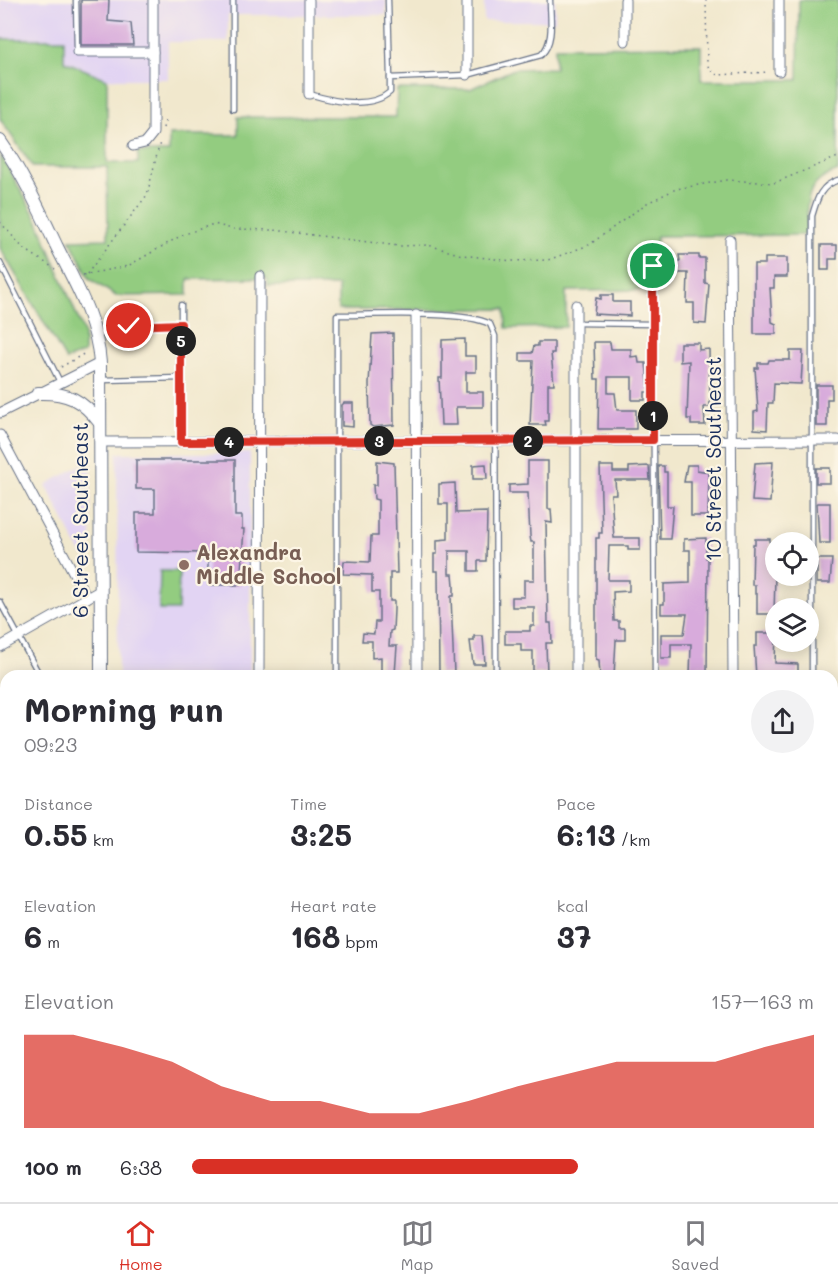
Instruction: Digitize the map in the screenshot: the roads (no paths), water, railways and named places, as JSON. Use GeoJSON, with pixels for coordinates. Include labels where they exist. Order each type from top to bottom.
{"type":"FeatureCollection","features":[{"type":"Feature","properties":{"kind":"street"},"geometry":{"type":"LineString","coordinates":[[133,146],[145,143],[153,134],[153,0]]}},
{"type":"Feature","properties":{"kind":"street"},"geometry":{"type":"LineString","coordinates":[[309,0],[309,94]]}},
{"type":"Feature","properties":{"kind":"street"},"geometry":{"type":"LineString","coordinates":[[467,75],[468,0]]}},
{"type":"Feature","properties":{"kind":"street"},"geometry":{"type":"LineString","coordinates":[[625,0],[625,41]]}},
{"type":"Feature","properties":{"kind":"street"},"geometry":{"type":"LineString","coordinates":[[778,71],[779,0]]}},
{"type":"Feature","properties":{"kind":"street"},"geometry":{"type":"LineString","coordinates":[[77,52],[153,52]]}},
{"type":"Feature","properties":{"kind":"street","name":"6 Street Southeast"},"geometry":{"type":"LineString","coordinates":[[0,141],[33,197],[90,314],[97,336],[100,363],[101,670]]}},
{"type":"Feature","properties":{"kind":"street","name":"10 Street Southeast"},"geometry":{"type":"LineString","coordinates":[[730,240],[733,670]]}},
{"type":"Feature","properties":{"kind":"street"},"geometry":{"type":"LineString","coordinates":[[259,670],[260,276]]}},
{"type":"Feature","properties":{"kind":"street"},"geometry":{"type":"LineString","coordinates":[[576,305],[576,670]]}},
{"type":"Feature","properties":{"kind":"street"},"geometry":{"type":"LineString","coordinates":[[416,315],[417,670]]}},
{"type":"Feature","properties":{"kind":"street"},"geometry":{"type":"LineString","coordinates":[[0,413],[100,363]]}},
{"type":"Feature","properties":{"kind":"street"},"geometry":{"type":"LineString","coordinates":[[38,393],[65,393],[72,396],[87,407],[100,423]]}},
{"type":"Feature","properties":{"kind":"street"},"geometry":{"type":"LineString","coordinates":[[0,435],[87,598]]}},
{"type":"Feature","properties":{"kind":"street"},"geometry":{"type":"LineString","coordinates":[[100,442],[838,440]]}},
{"type":"Feature","properties":{"kind":"street"},"geometry":{"type":"LineString","coordinates":[[0,647],[101,590]]}},
{"type":"Feature","properties":{"kind":"lane"},"geometry":{"type":"LineString","coordinates":[[76,0],[77,52]]}},
{"type":"Feature","properties":{"kind":"lane"},"geometry":{"type":"LineString","coordinates":[[233,0],[233,110]]}},
{"type":"Feature","properties":{"kind":"lane"},"geometry":{"type":"LineString","coordinates":[[309,94],[335,101],[372,101],[382,99],[390,92],[388,0]]}},
{"type":"Feature","properties":{"kind":"lane"},"geometry":{"type":"LineString","coordinates":[[390,78],[467,75],[541,55],[548,48],[550,0]]}},
{"type":"Feature","properties":{"kind":"lane"},"geometry":{"type":"LineString","coordinates":[[812,670],[812,216],[817,197],[826,184],[838,180]]}},
{"type":"Feature","properties":{"kind":"lane"},"geometry":{"type":"LineString","coordinates":[[0,263],[60,382]]}},
{"type":"Feature","properties":{"kind":"lane"},"geometry":{"type":"LineString","coordinates":[[653,266],[655,670]]}},
{"type":"Feature","properties":{"kind":"lane"},"geometry":{"type":"LineString","coordinates":[[181,305],[181,442]]}},
{"type":"Feature","properties":{"kind":"lane"},"geometry":{"type":"LineString","coordinates":[[337,670],[337,315],[416,315],[480,319],[490,324],[495,336],[496,670]]}},
{"type":"Feature","properties":{"kind":"lane"},"geometry":{"type":"LineString","coordinates":[[576,323],[653,324]]}},
{"type":"Feature","properties":{"kind":"lane"},"geometry":{"type":"LineString","coordinates":[[97,336],[129,326],[181,324]]}},
{"type":"Feature","properties":{"kind":"lane"},"geometry":{"type":"LineString","coordinates":[[100,380],[181,378]]}},
{"type":"Feature","properties":{"kind":"lane"},"geometry":{"type":"LineString","coordinates":[[0,602],[37,670]]}},
{"type":"Feature","properties":{"kind":"place","name":"Alexandra Middle School"},"geometry":{"type":"Point","coordinates":[184,565]}}]}
